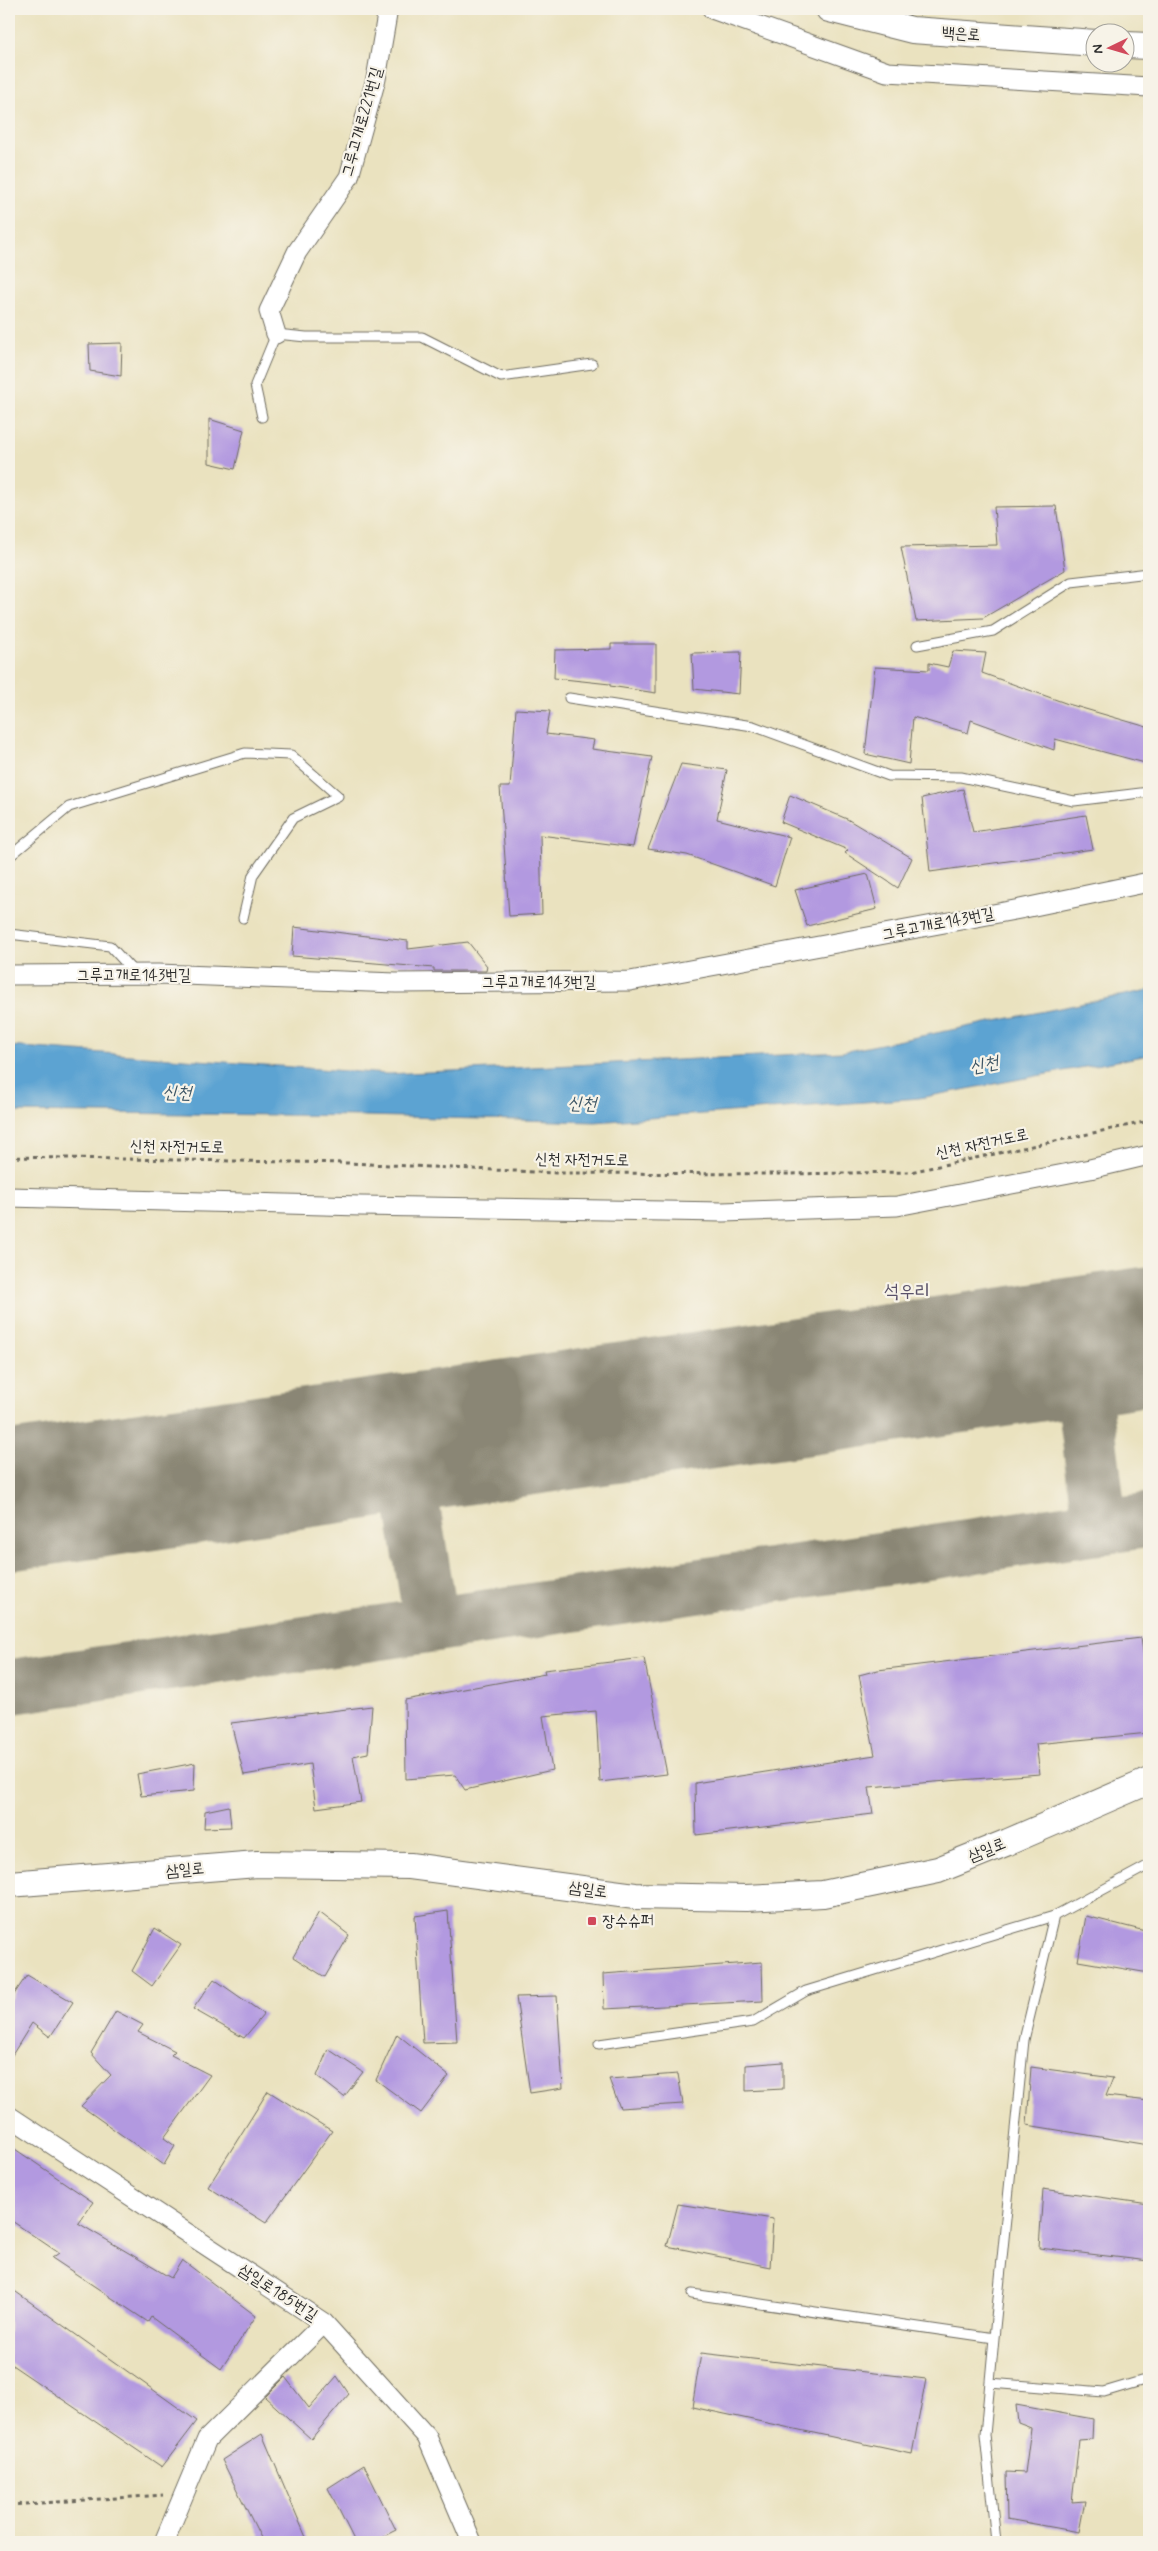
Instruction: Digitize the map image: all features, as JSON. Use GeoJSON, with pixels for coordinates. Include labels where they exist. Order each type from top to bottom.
{"type":"FeatureCollection","features":[{"type":"Feature","properties":{"kind":"main road","name":"백은로"},"geometry":{"type":"LineString","coordinates":[[829,9],[912,30],[1086,42]]}},
{"type":"Feature","properties":{"kind":"main road"},"geometry":{"type":"LineString","coordinates":[[1136,45],[1149,46]]}},
{"type":"Feature","properties":{"kind":"main road","name":"삼일로"},"geometry":{"type":"LineString","coordinates":[[9,1884],[257,1864],[372,1865],[410,1866],[635,1896],[746,1898],[823,1894],[938,1870],[1149,1781]]}},
{"type":"Feature","properties":{"kind":"street","name":"그루고개로221번길"},"geometry":{"type":"LineString","coordinates":[[276,334],[269,311],[297,252],[349,177],[376,79],[388,9]]}},
{"type":"Feature","properties":{"kind":"street"},"geometry":{"type":"LineString","coordinates":[[712,9],[887,72],[1149,87]]}},
{"type":"Feature","properties":{"kind":"street","name":"그루고개로143번길"},"geometry":{"type":"LineString","coordinates":[[9,975],[136,974],[396,982],[630,981],[1010,911],[1149,882]]}},
{"type":"Feature","properties":{"kind":"street"},"geometry":{"type":"LineString","coordinates":[[9,1197],[361,1206],[723,1212],[897,1206],[1090,1169],[1149,1155]]}},
{"type":"Feature","properties":{"kind":"street","name":"삼일로185번길"},"geometry":{"type":"LineString","coordinates":[[9,2116],[324,2323],[427,2437],[472,2542]]}},
{"type":"Feature","properties":{"kind":"street"},"geometry":{"type":"LineString","coordinates":[[164,2542],[206,2439],[324,2323]]}},
{"type":"Feature","properties":{"kind":"lane"},"geometry":{"type":"LineString","coordinates":[[262,417],[255,385],[276,334],[306,338],[422,337],[500,376],[592,364]]}},
{"type":"Feature","properties":{"kind":"lane"},"geometry":{"type":"LineString","coordinates":[[917,645],[993,631],[1071,582],[1149,573]]}},
{"type":"Feature","properties":{"kind":"lane"},"geometry":{"type":"LineString","coordinates":[[569,698],[753,726],[889,776],[961,777],[1074,801],[1149,792]]}},
{"type":"Feature","properties":{"kind":"lane"},"geometry":{"type":"LineString","coordinates":[[9,857],[69,807],[245,753],[291,755],[338,796],[293,818],[253,875],[243,918]]}},
{"type":"Feature","properties":{"kind":"lane"},"geometry":{"type":"LineString","coordinates":[[9,934],[110,946],[136,974]]}},
{"type":"Feature","properties":{"kind":"lane"},"geometry":{"type":"LineString","coordinates":[[599,2044],[753,2022],[806,1990],[1054,1916],[1149,1865]]}},
{"type":"Feature","properties":{"kind":"lane"},"geometry":{"type":"LineString","coordinates":[[996,2542],[986,2435],[994,2338],[1024,2040],[1054,1916]]}},
{"type":"Feature","properties":{"kind":"lane"},"geometry":{"type":"LineString","coordinates":[[692,2294],[994,2338]]}},
{"type":"Feature","properties":{"kind":"lane"},"geometry":{"type":"LineString","coordinates":[[990,2383],[1104,2392],[1141,2381],[1149,2381]]}},
{"type":"Feature","properties":{"kind":"path","name":"신천 자전거도로"},"geometry":{"type":"LineString","coordinates":[[9,1157],[348,1163],[556,1173],[786,1174],[910,1172],[1149,1121]]}},
{"type":"Feature","properties":{"kind":"path"},"geometry":{"type":"LineString","coordinates":[[9,2505],[184,2493]]}},
{"type":"Feature","properties":{"kind":"water","name":"신천"},"geometry":{"type":"Polygon","coordinates":[[[1149,990],[1149,1055],[919,1098],[595,1122],[365,1116],[9,1112],[9,1046],[387,1074],[842,1052],[1149,990]]]}},
{"type":"Feature","properties":{"kind":"building"},"geometry":{"type":"Polygon","coordinates":[[[122,343],[121,376],[90,371],[89,344],[122,343]]]}},
{"type":"Feature","properties":{"kind":"building"},"geometry":{"type":"Polygon","coordinates":[[[209,419],[244,430],[235,469],[209,463],[209,419]]]}},
{"type":"Feature","properties":{"kind":"building"},"geometry":{"type":"Polygon","coordinates":[[[1056,506],[1065,570],[983,618],[916,621],[901,547],[997,545],[994,507],[1056,506]]]}},
{"type":"Feature","properties":{"kind":"building"},"geometry":{"type":"Polygon","coordinates":[[[611,644],[656,644],[656,693],[610,686],[610,684],[554,678],[555,650],[611,649],[611,644]]]}},
{"type":"Feature","properties":{"kind":"building"},"geometry":{"type":"Polygon","coordinates":[[[953,651],[986,653],[982,673],[1068,704],[1147,727],[1145,763],[1055,739],[1054,750],[971,720],[968,733],[913,717],[909,764],[865,754],[875,667],[929,670],[929,663],[948,667],[953,651]]]}},
{"type":"Feature","properties":{"kind":"building"},"geometry":{"type":"Polygon","coordinates":[[[741,652],[739,694],[694,689],[692,653],[741,652]]]}},
{"type":"Feature","properties":{"kind":"building"},"geometry":{"type":"Polygon","coordinates":[[[516,709],[550,711],[546,734],[594,740],[592,749],[652,757],[633,847],[540,835],[542,914],[509,916],[500,787],[510,787],[516,709]]]}},
{"type":"Feature","properties":{"kind":"building"},"geometry":{"type":"Polygon","coordinates":[[[681,764],[727,770],[717,819],[790,837],[775,886],[687,855],[648,849],[681,764]]]}},
{"type":"Feature","properties":{"kind":"building"},"geometry":{"type":"Polygon","coordinates":[[[963,789],[973,832],[1086,815],[1093,849],[930,872],[922,798],[963,789]]]}},
{"type":"Feature","properties":{"kind":"building"},"geometry":{"type":"Polygon","coordinates":[[[790,795],[847,819],[912,858],[898,888],[845,853],[848,850],[781,822],[790,795]]]}},
{"type":"Feature","properties":{"kind":"building"},"geometry":{"type":"Polygon","coordinates":[[[868,874],[877,909],[807,926],[795,890],[868,874]]]}},
{"type":"Feature","properties":{"kind":"building"},"geometry":{"type":"Polygon","coordinates":[[[294,927],[408,941],[408,949],[468,942],[487,966],[486,971],[434,971],[434,968],[292,956],[294,927]]]}},
{"type":"Feature","properties":{"kind":"building"},"geometry":{"type":"Polygon","coordinates":[[[1141,1638],[1149,1692],[1149,1733],[1036,1744],[1040,1774],[869,1787],[873,1814],[696,1835],[695,1783],[875,1755],[859,1675],[878,1670],[1141,1638]]]}},
{"type":"Feature","properties":{"kind":"building"},"geometry":{"type":"Polygon","coordinates":[[[644,1658],[667,1774],[600,1782],[596,1711],[543,1716],[552,1770],[465,1790],[455,1775],[406,1779],[405,1700],[545,1674],[544,1670],[644,1658]]]}},
{"type":"Feature","properties":{"kind":"building"},"geometry":{"type":"Polygon","coordinates":[[[372,1706],[368,1753],[353,1756],[361,1802],[316,1808],[310,1764],[244,1775],[231,1723],[372,1706]]]}},
{"type":"Feature","properties":{"kind":"building"},"geometry":{"type":"Polygon","coordinates":[[[195,1763],[194,1791],[141,1796],[137,1774],[195,1763]]]}},
{"type":"Feature","properties":{"kind":"building"},"geometry":{"type":"Polygon","coordinates":[[[229,1806],[231,1827],[204,1828],[205,1811],[229,1806]]]}},
{"type":"Feature","properties":{"kind":"building"},"geometry":{"type":"Polygon","coordinates":[[[448,1911],[457,2042],[423,2043],[415,1916],[448,1911]]]}},
{"type":"Feature","properties":{"kind":"building"},"geometry":{"type":"Polygon","coordinates":[[[319,1912],[349,1935],[325,1977],[293,1957],[319,1912]]]}},
{"type":"Feature","properties":{"kind":"building"},"geometry":{"type":"Polygon","coordinates":[[[1086,1916],[1149,1932],[1149,1973],[1078,1961],[1086,1916]]]}},
{"type":"Feature","properties":{"kind":"building"},"geometry":{"type":"Polygon","coordinates":[[[155,1928],[181,1945],[152,1986],[132,1971],[155,1928]]]}},
{"type":"Feature","properties":{"kind":"building"},"geometry":{"type":"Polygon","coordinates":[[[762,1962],[763,2001],[604,2009],[603,1974],[762,1962]]]}},
{"type":"Feature","properties":{"kind":"building"},"geometry":{"type":"Polygon","coordinates":[[[27,1975],[73,2002],[50,2037],[32,2023],[9,2060],[9,2002],[27,1975]]]}},
{"type":"Feature","properties":{"kind":"building"},"geometry":{"type":"Polygon","coordinates":[[[214,1979],[264,2014],[244,2038],[193,2009],[214,1979]]]}},
{"type":"Feature","properties":{"kind":"building"},"geometry":{"type":"Polygon","coordinates":[[[557,1996],[563,2088],[530,2093],[516,1997],[557,1996]]]}},
{"type":"Feature","properties":{"kind":"building"},"geometry":{"type":"Polygon","coordinates":[[[116,2011],[143,2025],[138,2032],[175,2051],[171,2055],[210,2075],[164,2138],[175,2146],[164,2165],[81,2106],[111,2075],[91,2053],[116,2011]]]}},
{"type":"Feature","properties":{"kind":"building"},"geometry":{"type":"Polygon","coordinates":[[[397,2034],[449,2076],[421,2113],[376,2080],[397,2034]]]}},
{"type":"Feature","properties":{"kind":"building"},"geometry":{"type":"Polygon","coordinates":[[[328,2049],[363,2072],[344,2097],[317,2076],[328,2049]]]}},
{"type":"Feature","properties":{"kind":"building"},"geometry":{"type":"Polygon","coordinates":[[[783,2062],[783,2089],[746,2091],[746,2065],[783,2062]]]}},
{"type":"Feature","properties":{"kind":"building"},"geometry":{"type":"Polygon","coordinates":[[[1031,2067],[1113,2078],[1106,2096],[1149,2101],[1149,2145],[1027,2125],[1031,2067]]]}},
{"type":"Feature","properties":{"kind":"building"},"geometry":{"type":"Polygon","coordinates":[[[678,2074],[683,2104],[620,2108],[609,2079],[678,2074]]]}},
{"type":"Feature","properties":{"kind":"building"},"geometry":{"type":"Polygon","coordinates":[[[268,2091],[332,2131],[266,2223],[208,2187],[268,2091]]]}},
{"type":"Feature","properties":{"kind":"building"},"geometry":{"type":"Polygon","coordinates":[[[9,2145],[93,2202],[78,2223],[171,2278],[182,2260],[256,2316],[221,2369],[151,2317],[148,2322],[52,2258],[59,2253],[9,2219],[9,2145]]]}},
{"type":"Feature","properties":{"kind":"building"},"geometry":{"type":"Polygon","coordinates":[[[1043,2189],[1149,2204],[1149,2261],[1039,2248],[1043,2189]]]}},
{"type":"Feature","properties":{"kind":"building"},"geometry":{"type":"Polygon","coordinates":[[[678,2204],[773,2219],[770,2267],[667,2246],[678,2204]]]}},
{"type":"Feature","properties":{"kind":"building"},"geometry":{"type":"Polygon","coordinates":[[[9,2287],[197,2421],[162,2467],[9,2363],[9,2287]]]}},
{"type":"Feature","properties":{"kind":"building"},"geometry":{"type":"Polygon","coordinates":[[[701,2353],[926,2379],[912,2454],[692,2407],[701,2353]]]}},
{"type":"Feature","properties":{"kind":"building"},"geometry":{"type":"Polygon","coordinates":[[[337,2376],[349,2394],[311,2439],[265,2397],[285,2377],[309,2408],[337,2376]]]}},
{"type":"Feature","properties":{"kind":"building"},"geometry":{"type":"Polygon","coordinates":[[[1016,2405],[1093,2419],[1092,2439],[1079,2440],[1072,2502],[1085,2501],[1079,2532],[1007,2519],[1006,2472],[1025,2473],[1031,2428],[1018,2423],[1016,2405]]]}},
{"type":"Feature","properties":{"kind":"building"},"geometry":{"type":"Polygon","coordinates":[[[262,2434],[308,2542],[263,2542],[222,2460],[262,2434]]]}},
{"type":"Feature","properties":{"kind":"building"},"geometry":{"type":"Polygon","coordinates":[[[364,2465],[396,2530],[372,2542],[355,2542],[328,2488],[364,2465]]]}},
{"type":"Feature","properties":{"kind":"taxiway"},"geometry":{"type":"LineString","coordinates":[[1078,1346],[1100,1527]]}},
{"type":"Feature","properties":{"kind":"taxiway"},"geometry":{"type":"LineString","coordinates":[[402,1444],[432,1625]]}},
{"type":"Feature","properties":{"kind":"taxiway"},"geometry":{"type":"LineString","coordinates":[[9,1687],[1149,1520]]}},
{"type":"Feature","properties":{"kind":"runway"},"geometry":{"type":"LineString","coordinates":[[9,1501],[1149,1336]]}},
{"type":"Feature","properties":{"kind":"place","name":"장수슈퍼"},"geometry":{"type":"Point","coordinates":[592,1921]}},
{"type":"Feature","properties":{"kind":"district","name":"석우리"},"geometry":{"type":"Point","coordinates":[907,1291]}}]}
